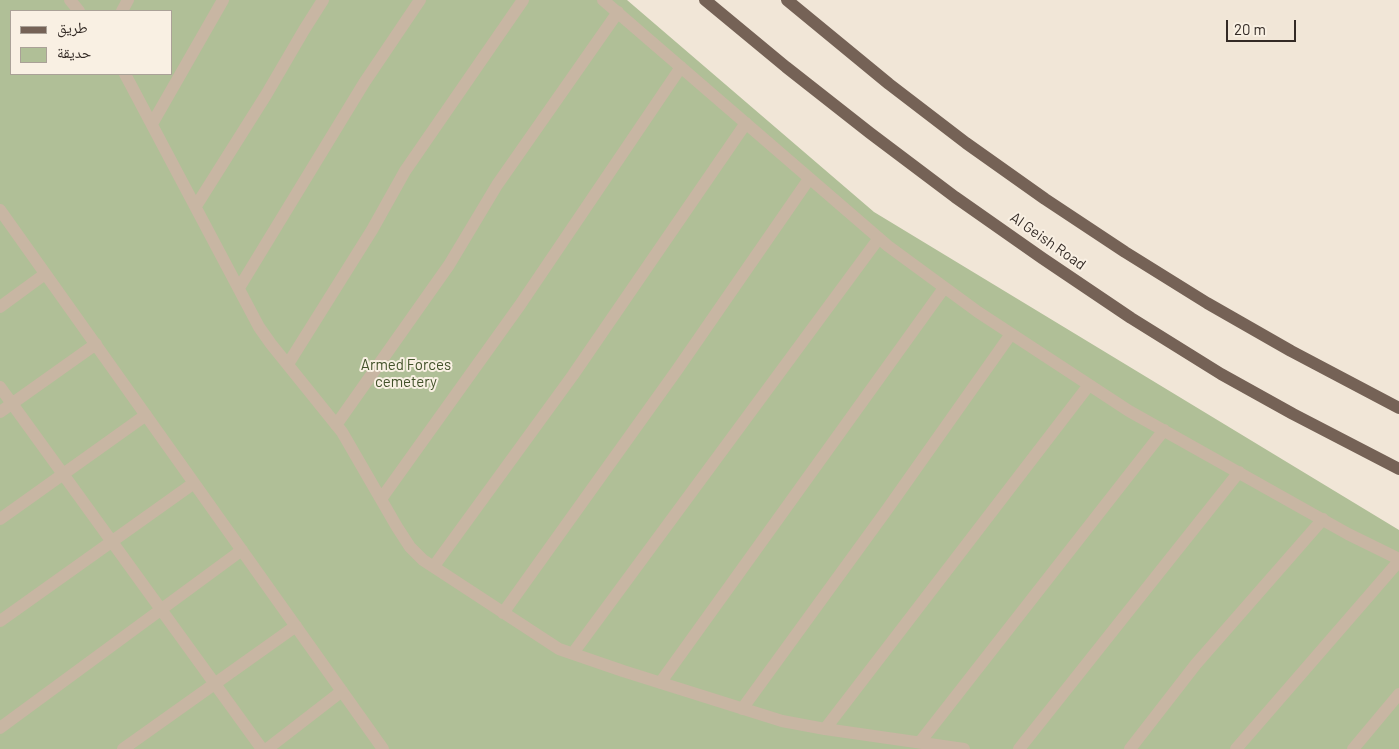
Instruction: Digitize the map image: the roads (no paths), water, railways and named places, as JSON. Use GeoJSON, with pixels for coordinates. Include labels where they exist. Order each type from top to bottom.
{"type":"FeatureCollection","features":[{"type":"Feature","properties":{"kind":"main road","name":"Al Geish Road"},"geometry":{"type":"LineString","coordinates":[[705,0],[870,133],[955,197],[1042,258],[1131,318],[1221,374],[1399,469]]}},
{"type":"Feature","properties":{"kind":"main road"},"geometry":{"type":"LineString","coordinates":[[787,0],[889,84],[966,143],[1045,199],[1207,303],[1291,351],[1399,408]]}},
{"type":"Feature","properties":{"kind":"lane"},"geometry":{"type":"LineString","coordinates":[[70,0],[78,10]]}},
{"type":"Feature","properties":{"kind":"lane"},"geometry":{"type":"LineString","coordinates":[[152,124],[223,0]]}},
{"type":"Feature","properties":{"kind":"lane"},"geometry":{"type":"LineString","coordinates":[[196,206],[323,0]]}},
{"type":"Feature","properties":{"kind":"lane"},"geometry":{"type":"LineString","coordinates":[[239,288],[364,83],[420,0]]}},
{"type":"Feature","properties":{"kind":"lane"},"geometry":{"type":"LineString","coordinates":[[288,364],[372,230],[405,172],[524,0]]}},
{"type":"Feature","properties":{"kind":"lane"},"geometry":{"type":"LineString","coordinates":[[603,0],[809,179],[879,238],[944,288],[1129,411],[1348,534],[1399,560],[1236,749]]}},
{"type":"Feature","properties":{"kind":"lane"},"geometry":{"type":"LineString","coordinates":[[336,425],[448,265],[497,185],[618,12]]}},
{"type":"Feature","properties":{"kind":"lane"},"geometry":{"type":"LineString","coordinates":[[381,499],[520,305],[681,67]]}},
{"type":"Feature","properties":{"kind":"lane"},"geometry":{"type":"LineString","coordinates":[[126,75],[259,326],[348,442],[410,547],[423,560],[559,649],[573,654],[782,721],[964,749]]}},
{"type":"Feature","properties":{"kind":"lane"},"geometry":{"type":"LineString","coordinates":[[434,566],[572,375],[746,123]]}},
{"type":"Feature","properties":{"kind":"lane"},"geometry":{"type":"LineString","coordinates":[[503,613],[677,370],[809,179]]}},
{"type":"Feature","properties":{"kind":"lane"},"geometry":{"type":"LineString","coordinates":[[0,210],[383,749]]}},
{"type":"Feature","properties":{"kind":"lane"},"geometry":{"type":"LineString","coordinates":[[573,654],[879,238]]}},
{"type":"Feature","properties":{"kind":"lane"},"geometry":{"type":"LineString","coordinates":[[0,307],[45,274]]}},
{"type":"Feature","properties":{"kind":"lane"},"geometry":{"type":"LineString","coordinates":[[660,683],[944,288]]}},
{"type":"Feature","properties":{"kind":"lane"},"geometry":{"type":"LineString","coordinates":[[742,709],[886,511],[1011,334]]}},
{"type":"Feature","properties":{"kind":"lane"},"geometry":{"type":"LineString","coordinates":[[0,412],[96,344]]}},
{"type":"Feature","properties":{"kind":"lane"},"geometry":{"type":"LineString","coordinates":[[825,729],[1088,385]]}},
{"type":"Feature","properties":{"kind":"lane"},"geometry":{"type":"LineString","coordinates":[[0,387],[262,749]]}},
{"type":"Feature","properties":{"kind":"lane"},"geometry":{"type":"LineString","coordinates":[[0,519],[146,415]]}},
{"type":"Feature","properties":{"kind":"lane"},"geometry":{"type":"LineString","coordinates":[[920,742],[1164,430]]}},
{"type":"Feature","properties":{"kind":"lane"},"geometry":{"type":"LineString","coordinates":[[1019,749],[1239,472]]}},
{"type":"Feature","properties":{"kind":"lane"},"geometry":{"type":"LineString","coordinates":[[0,621],[194,483]]}},
{"type":"Feature","properties":{"kind":"lane"},"geometry":{"type":"LineString","coordinates":[[1130,749],[1196,664],[1323,519]]}},
{"type":"Feature","properties":{"kind":"lane"},"geometry":{"type":"LineString","coordinates":[[0,728],[242,550]]}},
{"type":"Feature","properties":{"kind":"lane"},"geometry":{"type":"LineString","coordinates":[[123,749],[296,626]]}},
{"type":"Feature","properties":{"kind":"lane"},"geometry":{"type":"LineString","coordinates":[[267,749],[342,691]]}},
{"type":"Feature","properties":{"kind":"lane"},"geometry":{"type":"LineString","coordinates":[[1352,749],[1399,694]]}},
{"type":"Feature","properties":{"kind":"park label","name":"Armed Forces cemetery"},"geometry":{"type":"Point","coordinates":[406,374]}}]}
